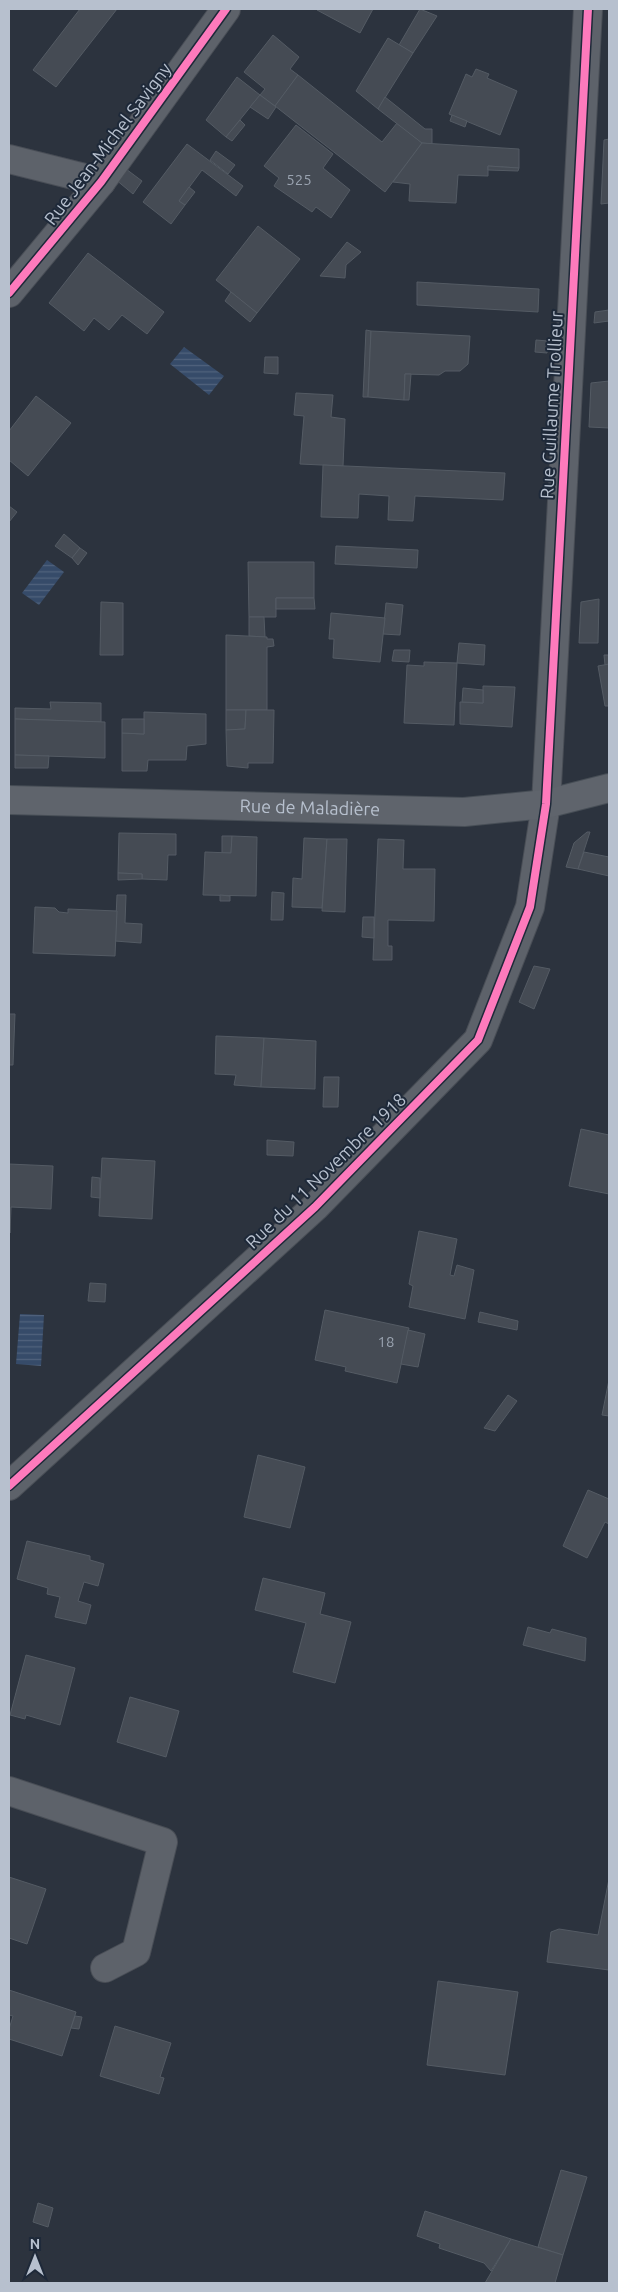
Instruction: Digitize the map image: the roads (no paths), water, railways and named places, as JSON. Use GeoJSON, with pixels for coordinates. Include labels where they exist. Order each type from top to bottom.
{"type":"FeatureCollection","features":[{"type":"Feature","properties":{"kind":"main road","name":"Rue de Maladière"},"geometry":{"type":"LineString","coordinates":[[9,800],[464,812],[546,804],[609,788]]}},
{"type":"Feature","properties":{"kind":"street","name":"Rue Jean-Michel Savigny"},"geometry":{"type":"LineString","coordinates":[[9,293],[102,182],[226,9]]}},
{"type":"Feature","properties":{"kind":"street","name":"Rue Guillaume Trollieur"},"geometry":{"type":"LineString","coordinates":[[546,804],[588,9]]}},
{"type":"Feature","properties":{"kind":"street"},"geometry":{"type":"LineString","coordinates":[[9,159],[102,182]]}},
{"type":"Feature","properties":{"kind":"street","name":"Rue du 11 Novembre 1918"},"geometry":{"type":"LineString","coordinates":[[9,1486],[315,1207],[478,1040],[530,907],[546,804]]}},
{"type":"Feature","properties":{"kind":"street"},"geometry":{"type":"LineString","coordinates":[[9,1791],[163,1842],[136,1952],[105,1968]]}},
{"type":"Feature","properties":{"kind":"water"},"geometry":{"type":"Polygon","coordinates":[[[184,347],[224,376],[209,395],[170,364],[184,347]]]}},
{"type":"Feature","properties":{"kind":"water"},"geometry":{"type":"Polygon","coordinates":[[[47,560],[64,572],[39,605],[22,593],[47,560]]]}},
{"type":"Feature","properties":{"kind":"water"},"geometry":{"type":"Polygon","coordinates":[[[20,1314],[44,1315],[41,1366],[16,1364],[20,1314]]]}}]}
